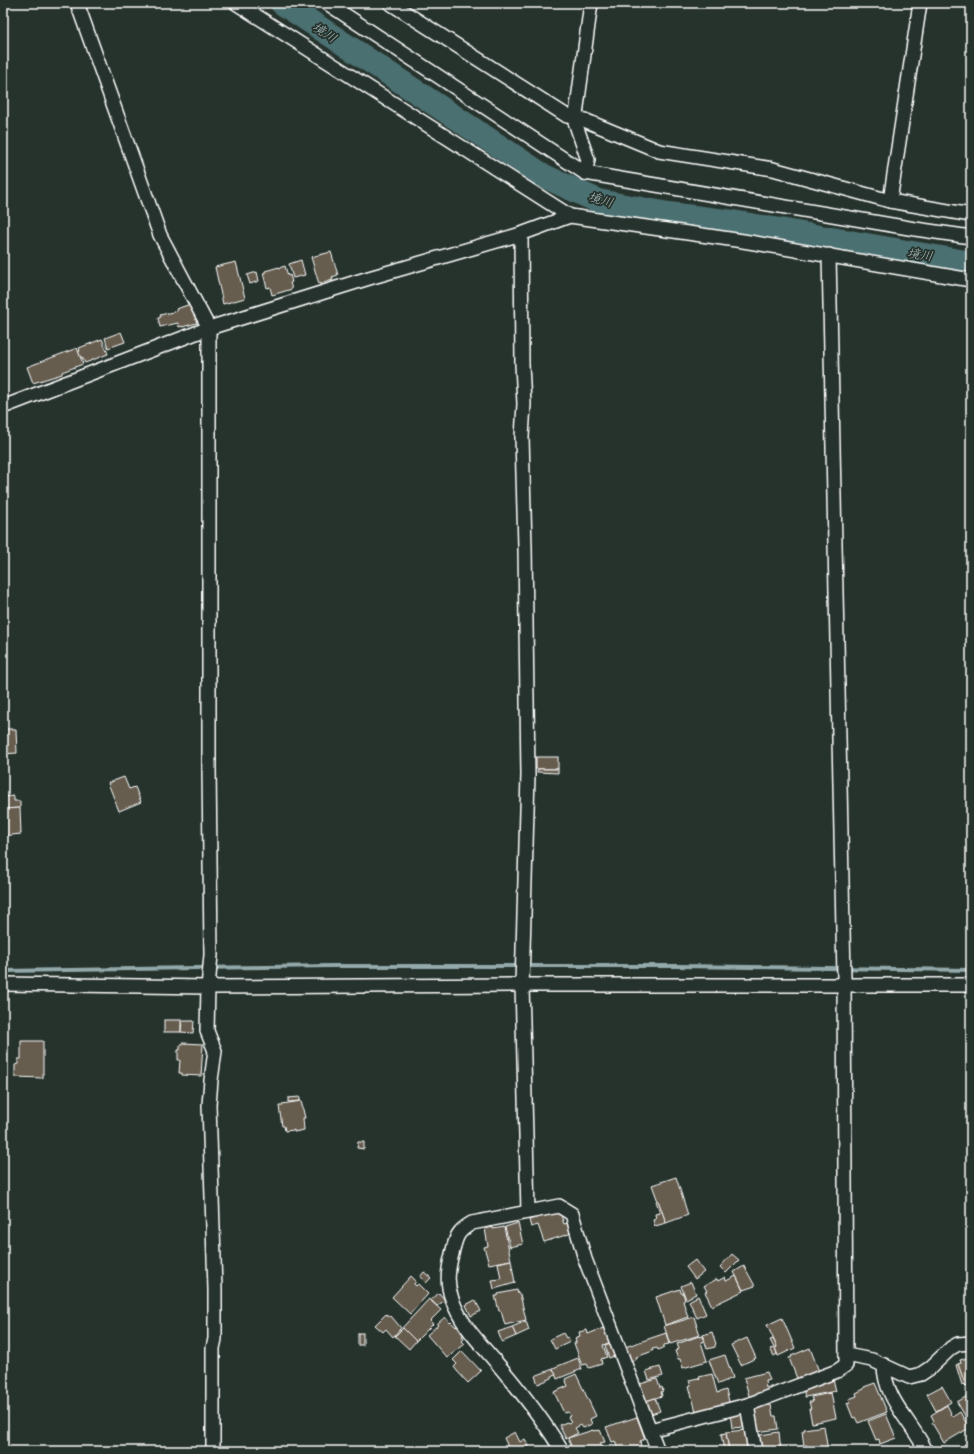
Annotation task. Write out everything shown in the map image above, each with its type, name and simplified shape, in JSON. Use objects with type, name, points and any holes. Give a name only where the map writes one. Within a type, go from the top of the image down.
[{"type":"street","points":[[77,3],[160,235],[209,328],[209,774],[211,955],[208,1031],[215,1051],[209,1106],[215,1289],[213,1348],[213,1451]]},
{"type":"street","points":[[236,3],[570,216],[829,255],[971,280]]},
{"type":"street","points":[[328,3],[585,172],[907,228],[971,237]]},
{"type":"street","points":[[390,3],[566,116],[577,117],[659,151],[773,169],[890,201],[971,215]]},
{"type":"street","points":[[585,172],[588,160],[575,122],[577,117],[591,3]]},
{"type":"street","points":[[890,201],[920,3]]},
{"type":"street","points":[[3,407],[209,328],[369,278],[521,234],[570,216]]},
{"type":"street","points":[[521,234],[522,364],[524,404],[522,437],[528,775],[522,980],[528,1211]]},
{"type":"street","points":[[650,1430],[748,1405],[837,1371],[846,1365],[844,981],[829,255]]},
{"type":"street","points":[[3,984],[522,980],[844,981],[971,985]]},
{"type":"street","points":[[562,1451],[548,1428],[518,1389],[461,1321],[451,1298],[448,1284],[448,1272],[457,1235],[472,1223],[559,1206],[572,1214],[585,1259],[658,1451]]},
{"type":"street","points":[[846,1355],[872,1360],[909,1378],[921,1374],[930,1368],[951,1348],[958,1344],[971,1343]]},
{"type":"street","points":[[884,1365],[884,1376],[892,1397],[926,1451]]},
{"type":"street","points":[[748,1405],[755,1451]]},
{"type":"building","points":[[331,252],[338,275],[332,277],[333,280],[319,284],[311,257]]},
{"type":"building","points":[[301,260],[305,275],[293,278],[289,264]]},
{"type":"building","points":[[236,262],[245,298],[223,304],[215,267]]},
{"type":"building","points":[[285,266],[288,276],[290,275],[292,289],[272,295],[270,287],[267,288],[263,273],[265,273],[265,271]]},
{"type":"building","points":[[257,272],[259,281],[250,284],[247,275]]},
{"type":"building","points":[[191,304],[197,323],[182,327],[179,327],[178,323],[160,327],[158,318],[161,317],[160,315],[177,311],[176,309]]},
{"type":"building","points":[[121,332],[125,342],[108,348],[105,338]]},
{"type":"building","points":[[102,339],[108,354],[85,363],[78,352],[80,351],[79,348]]},
{"type":"building","points":[[77,348],[83,364],[62,372],[62,374],[33,383],[27,367]]},
{"type":"building","points":[[3,729],[16,730],[17,753],[3,754]]},
{"type":"building","points":[[536,757],[558,757],[558,769],[536,769]]},
{"type":"building","points":[[538,769],[558,769],[558,773],[537,772]]},
{"type":"building","points":[[124,777],[129,789],[135,787],[141,802],[119,811],[108,783]]},
{"type":"building","points":[[14,796],[14,801],[20,801],[20,808],[3,809],[3,797]]},
{"type":"building","points":[[20,808],[21,834],[3,836],[3,809]]},
{"type":"building","points":[[164,1020],[181,1020],[181,1032],[164,1032]]},
{"type":"building","points":[[182,1021],[194,1021],[193,1033],[181,1032]]},
{"type":"building","points":[[21,1041],[43,1041],[43,1078],[15,1077],[15,1065],[18,1064],[18,1059],[21,1059]]},
{"type":"building","points":[[182,1043],[203,1044],[201,1076],[182,1075],[182,1073],[179,1073],[180,1060],[178,1060],[178,1050],[180,1050],[180,1045],[182,1046]]},
{"type":"building","points":[[300,1097],[300,1101],[288,1102],[288,1098]]},
{"type":"building","points":[[301,1101],[305,1118],[303,1118],[304,1130],[294,1132],[294,1130],[285,1131],[284,1126],[282,1126],[279,1106],[282,1106],[282,1104]]},
{"type":"building","points":[[358,1142],[364,1142],[364,1149],[357,1148]]},
{"type":"building","points":[[676,1177],[688,1215],[666,1223],[652,1185]]},
{"type":"building","points":[[658,1200],[666,1223],[655,1226],[653,1220],[656,1219],[655,1214],[660,1213],[656,1201]]},
{"type":"building","points":[[554,1212],[555,1214],[560,1212],[564,1224],[568,1223],[572,1233],[544,1242],[538,1225],[531,1227],[529,1220]]},
{"type":"building","points":[[518,1223],[523,1244],[510,1247],[505,1227]]},
{"type":"building","points":[[493,1227],[493,1229],[504,1227],[511,1260],[489,1264],[484,1247],[488,1246],[485,1229]]},
{"type":"building","points":[[732,1254],[739,1260],[726,1273],[720,1267]]},
{"type":"building","points":[[511,1260],[515,1283],[494,1289],[492,1280],[501,1279],[498,1263]]},
{"type":"building","points":[[695,1260],[704,1272],[695,1279],[686,1267]]},
{"type":"building","points":[[744,1266],[755,1286],[743,1290],[734,1272]]},
{"type":"building","points":[[424,1272],[431,1278],[426,1283],[420,1277]]},
{"type":"building","points":[[411,1276],[416,1281],[414,1284],[416,1286],[418,1284],[428,1294],[410,1314],[392,1297]]},
{"type":"building","points":[[736,1276],[743,1291],[712,1306],[705,1292],[707,1291],[704,1286],[717,1279],[718,1281],[725,1277],[726,1281]]},
{"type":"building","points":[[691,1282],[696,1294],[686,1299],[681,1286]]},
{"type":"building","points":[[680,1289],[685,1300],[683,1301],[688,1317],[665,1325],[656,1297]]},
{"type":"building","points":[[517,1290],[518,1294],[520,1294],[526,1320],[505,1325],[495,1296]]},
{"type":"building","points":[[439,1293],[445,1300],[437,1306],[431,1300]]},
{"type":"building","points":[[698,1296],[706,1314],[697,1318],[689,1301]]},
{"type":"building","points":[[429,1299],[441,1310],[430,1321],[433,1324],[416,1341],[402,1328]]},
{"type":"building","points":[[475,1300],[481,1311],[471,1316],[466,1305]]},
{"type":"building","points":[[386,1314],[390,1317],[391,1316],[401,1328],[393,1337],[386,1329],[383,1332],[375,1325]]},
{"type":"building","points":[[445,1317],[450,1323],[451,1322],[456,1327],[457,1326],[462,1331],[461,1332],[464,1335],[462,1336],[464,1339],[462,1341],[465,1344],[447,1358],[427,1335]]},
{"type":"building","points":[[694,1317],[700,1335],[670,1344],[664,1326]]},
{"type":"building","points":[[782,1318],[795,1348],[778,1356],[775,1348],[777,1347],[767,1325]]},
{"type":"building","points":[[526,1321],[529,1330],[516,1336],[512,1327]]},
{"type":"building","points":[[512,1327],[516,1336],[502,1342],[498,1332]]},
{"type":"building","points":[[606,1327],[611,1342],[603,1345],[607,1357],[601,1359],[602,1364],[589,1368],[587,1364],[582,1365],[574,1343],[576,1343],[575,1338],[580,1336],[579,1332],[587,1330],[588,1334]]},
{"type":"building","points":[[403,1328],[416,1341],[409,1349],[395,1336]]},
{"type":"building","points":[[712,1332],[716,1344],[715,1347],[707,1349],[703,1335]]},
{"type":"building","points":[[358,1333],[363,1333],[363,1345],[358,1345]]},
{"type":"building","points":[[563,1333],[566,1338],[568,1337],[570,1342],[555,1349],[550,1339]]},
{"type":"building","points":[[666,1333],[669,1344],[664,1345],[664,1347],[658,1350],[657,1348],[652,1349],[653,1351],[636,1357],[637,1359],[628,1362],[622,1348]]},
{"type":"building","points":[[703,1336],[704,1341],[701,1342],[707,1361],[683,1368],[675,1351],[679,1349],[677,1344]]},
{"type":"building","points":[[747,1338],[756,1358],[741,1365],[731,1345]]},
{"type":"building","points":[[773,1339],[777,1347],[775,1348],[777,1354],[774,1356],[770,1349],[774,1348],[770,1340]]},
{"type":"building","points":[[613,1342],[618,1355],[609,1358],[605,1345]]},
{"type":"building","points":[[810,1348],[820,1374],[798,1381],[789,1358]]},
{"type":"building","points":[[462,1351],[481,1371],[468,1383],[454,1367],[457,1364],[453,1360]]},
{"type":"building","points":[[725,1355],[733,1378],[718,1384],[709,1360]]},
{"type":"building","points":[[971,1357],[971,1384],[965,1386],[958,1364],[961,1363],[960,1360]]},
{"type":"building","points":[[578,1358],[582,1369],[557,1379],[553,1368]]},
{"type":"building","points":[[958,1364],[965,1384],[962,1385],[956,1365]]},
{"type":"building","points":[[660,1367],[663,1376],[649,1380],[646,1371]]},
{"type":"building","points":[[553,1369],[556,1375],[538,1384],[535,1376]]},
{"type":"building","points":[[767,1372],[770,1380],[765,1381],[766,1388],[771,1386],[773,1392],[750,1399],[744,1378]]},
{"type":"building","points":[[576,1374],[596,1416],[590,1419],[592,1424],[583,1428],[581,1425],[575,1428],[578,1433],[566,1439],[559,1425],[571,1422],[568,1417],[570,1416],[568,1412],[564,1413],[554,1392],[568,1386],[565,1379]]},
{"type":"building","points":[[712,1374],[717,1393],[726,1390],[730,1405],[697,1415],[689,1386],[691,1385],[689,1380],[698,1378],[699,1380],[699,1377]]},
{"type":"building","points":[[657,1379],[660,1388],[662,1387],[662,1396],[642,1402],[637,1385]]},
{"type":"building","points":[[833,1379],[836,1391],[805,1397],[803,1388]]},
{"type":"building","points":[[875,1383],[887,1412],[858,1423],[855,1417],[853,1418],[847,1403],[850,1402],[849,1399],[857,1396],[856,1393],[864,1389],[864,1387]]},
{"type":"building","points":[[942,1386],[951,1402],[936,1411],[927,1394]]},
{"type":"building","points":[[831,1393],[836,1418],[812,1423],[809,1409],[811,1409],[809,1402],[813,1402],[811,1397]]},
{"type":"building","points":[[971,1394],[971,1417],[967,1419],[957,1402]]},
{"type":"building","points":[[655,1398],[660,1411],[648,1415],[644,1402]]},
{"type":"building","points":[[771,1405],[773,1416],[776,1416],[778,1429],[757,1432],[754,1407]]},
{"type":"building","points":[[947,1405],[952,1417],[960,1412],[969,1428],[944,1443],[932,1423],[934,1421],[931,1415]]},
{"type":"building","points":[[742,1412],[744,1427],[732,1428],[730,1413]]},
{"type":"building","points":[[886,1414],[896,1438],[880,1444],[879,1439],[876,1440],[868,1421]]},
{"type":"building","points":[[637,1417],[645,1439],[640,1441],[641,1447],[636,1451],[619,1451],[615,1441],[612,1442],[606,1427]]},
{"type":"building","points":[[824,1426],[828,1451],[808,1451],[807,1445],[804,1446],[802,1431],[804,1431],[804,1429]]},
{"type":"building","points":[[593,1430],[600,1430],[605,1442],[600,1443],[602,1448],[600,1451],[573,1451],[568,1438]]},
{"type":"building","points":[[745,1430],[748,1449],[729,1451],[726,1432]]},
{"type":"building","points":[[515,1432],[520,1442],[525,1439],[531,1451],[510,1451],[504,1438]]},
{"type":"building","points":[[779,1432],[781,1451],[762,1451],[760,1435]]},
{"type":"building","points":[[726,1433],[729,1451],[724,1451],[721,1434]]},
{"type":"waterway","name":"境川","points":[[282,3],[544,176],[598,201],[669,214],[733,222],[971,263]]},
{"type":"waterway","points":[[3,971],[332,966],[680,966],[971,970]]}]
